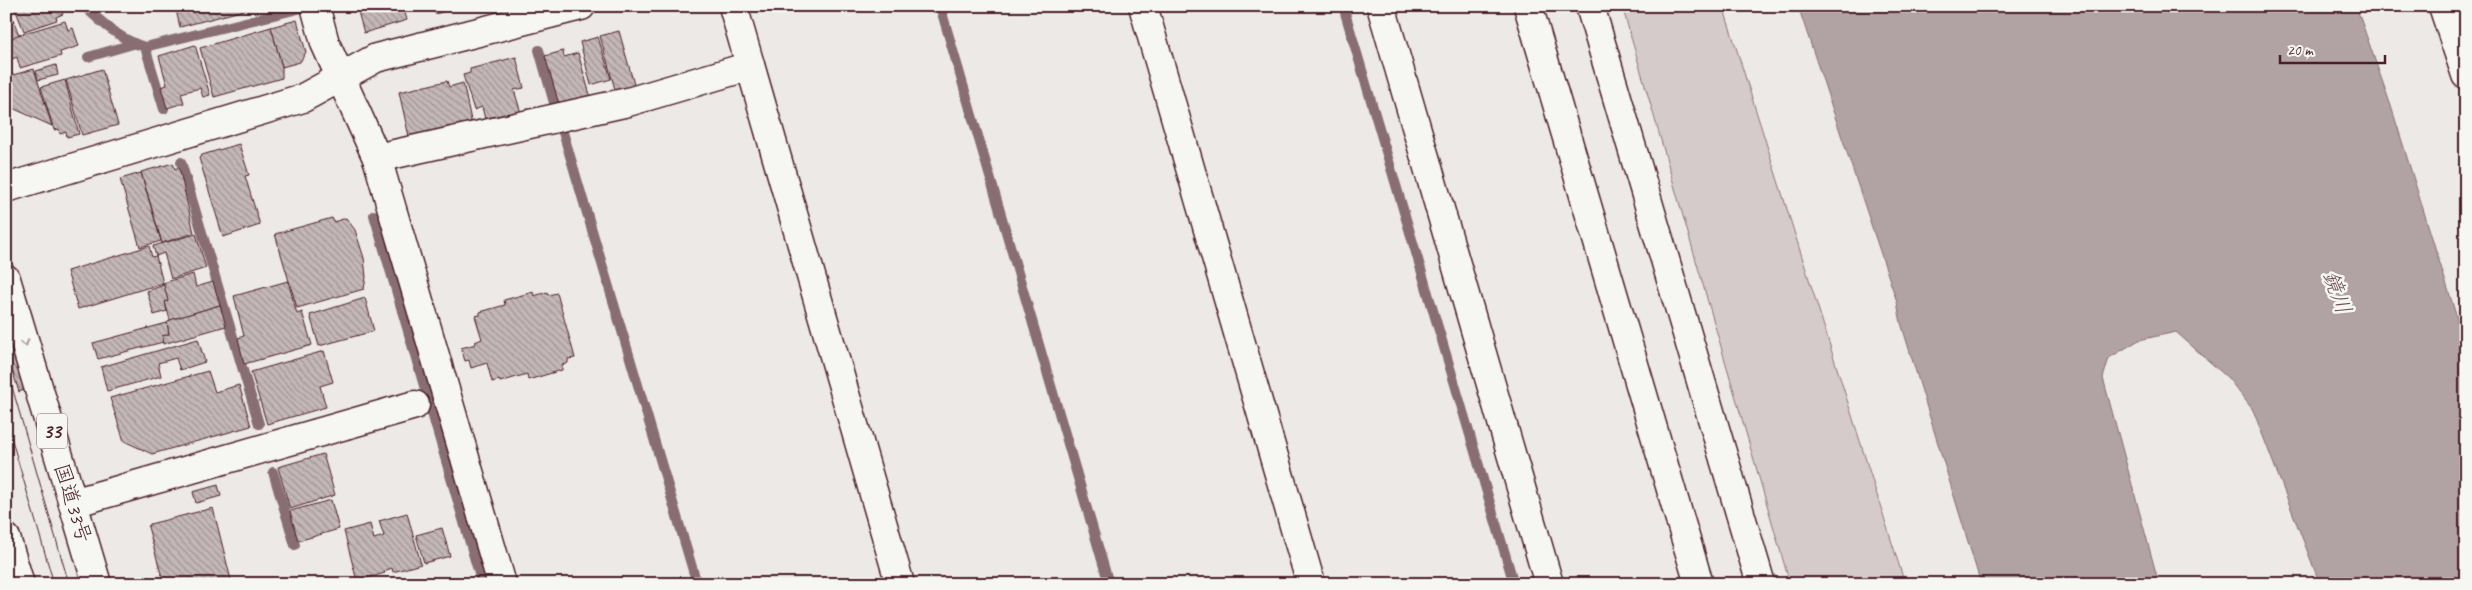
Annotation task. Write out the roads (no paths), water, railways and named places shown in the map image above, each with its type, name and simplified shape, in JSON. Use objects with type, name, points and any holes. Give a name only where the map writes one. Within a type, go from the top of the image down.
[{"type":"main road","points":[[315,6],[325,43],[377,158],[502,584]]},
{"type":"main road","points":[[6,188],[303,98],[376,58],[580,6]]},
{"type":"main road","points":[[733,6],[900,584]]},
{"type":"main road","points":[[1143,6],[1312,584]]},
{"type":"main road","points":[[1381,6],[1549,584]]},
{"type":"main road","points":[[1528,6],[1699,584]]},
{"type":"main road","points":[[1590,6],[1761,584]]},
{"type":"main road","points":[[2443,6],[2466,76]]},
{"type":"main road","points":[[377,158],[628,102],[750,66]]},
{"type":"main road","name":"国道33号","points":[[6,279],[98,584]]},
{"type":"main road","points":[[73,503],[415,405]]},
{"type":"main road","points":[[6,538],[20,584]]},
{"type":"water","name":"鏡川","points":[[1798,6],[2356,6],[2391,106],[2466,347],[2466,584],[2320,584],[2253,410],[2228,378],[2176,332],[2139,340],[2109,358],[2103,378],[2159,584],[1981,584],[1901,323],[1897,302]]},
{"type":"waterway","points":[[84,6],[105,25],[128,40],[145,47],[298,9]]},
{"type":"waterway","points":[[940,6],[1109,584]]},
{"type":"waterway","points":[[1343,6],[1514,584]]},
{"type":"waterway","points":[[88,57],[133,44]]},
{"type":"waterway","points":[[145,47],[164,109]]},
{"type":"waterway","points":[[539,50],[554,103]]},
{"type":"waterway","points":[[562,129],[697,584]]},
{"type":"waterway","points":[[181,162],[259,424]]},
{"type":"waterway","points":[[374,215],[482,584]]},
{"type":"waterway","points":[[273,472],[295,545]]},
{"type":"tram line","points":[[6,366],[69,584]]},
{"type":"tram line","points":[[6,420],[54,584]]}]
